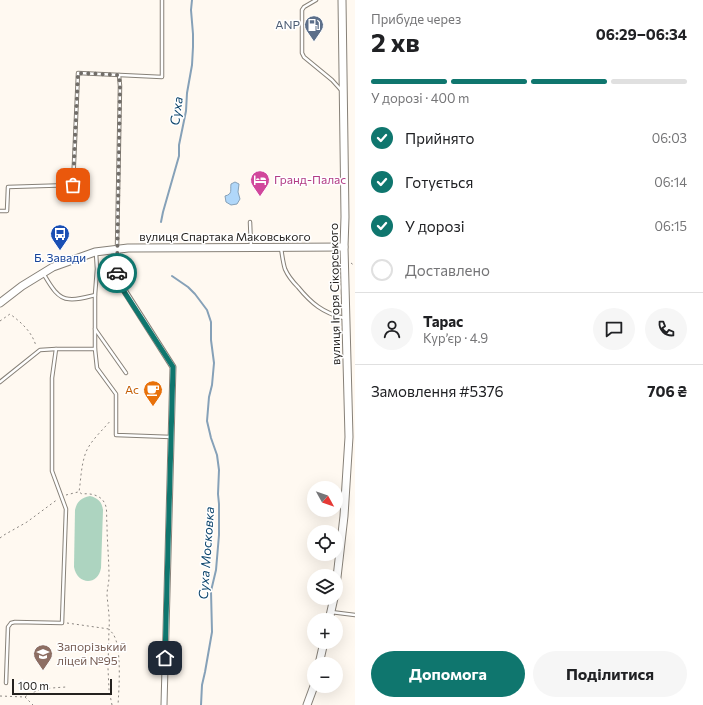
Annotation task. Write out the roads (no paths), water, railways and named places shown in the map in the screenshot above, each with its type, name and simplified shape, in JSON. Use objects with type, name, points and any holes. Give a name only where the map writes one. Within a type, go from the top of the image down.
[{"type":"main road","name":"вулиця Ігоря Сікорського","points":[[338,569],[344,516],[351,390],[346,318],[344,247],[342,0]]},
{"type":"main road","name":"вулиця Спартака Маковського","points":[[0,303],[22,286],[53,267],[96,252],[128,248],[344,247]]},
{"type":"main road","points":[[307,705],[311,693]]},
{"type":"street","points":[[117,249],[116,279],[173,367],[164,705]]},
{"type":"lane","points":[[0,211],[7,211],[8,187],[73,185],[78,73],[162,77],[162,0]]},
{"type":"lane","points":[[316,0],[304,7],[302,10],[302,53],[304,57],[332,80],[343,93]]},
{"type":"lane","points":[[117,249],[119,75]]},
{"type":"lane","points":[[250,222],[251,247]]},
{"type":"lane","points":[[280,247],[285,269],[306,298],[327,313],[346,318]]},
{"type":"lane","points":[[96,252],[95,349],[97,368],[116,394],[116,435],[171,436]]},
{"type":"lane","points":[[42,273],[58,294],[64,298],[70,299],[95,295]]},
{"type":"lane","points":[[95,329],[126,373]]},
{"type":"lane","points":[[6,683],[8,627],[10,623],[62,623],[66,509],[52,471],[52,378],[56,349]]},
{"type":"lane","points":[[0,382],[40,350],[95,349]]},
{"type":"lane","points":[[343,615],[355,615]]},
{"type":"water","points":[[235,182],[239,184],[238,192],[240,199],[237,204],[231,205],[226,202],[225,196],[231,192],[231,184]]},
{"type":"waterway","name":"Суха","points":[[161,222],[179,156],[179,145],[186,111],[193,47],[191,10],[192,0]]},
{"type":"waterway","name":"Суха Московка","points":[[172,276],[188,287],[207,310],[211,322],[211,340],[214,363],[207,421],[217,455],[219,470],[219,535],[216,570],[211,591],[212,632],[202,685],[201,705]]},
{"type":"place","name":"ANP","points":[[314,42]]},
{"type":"place","name":"Гранд-Палас","points":[[260,197]]},
{"type":"place","name":"Б. Завади","points":[[60,251]]},
{"type":"place","name":"Ас","points":[[153,407]]},
{"type":"place","name":"Запорізький ліцей №95","points":[[43,671]]}]
